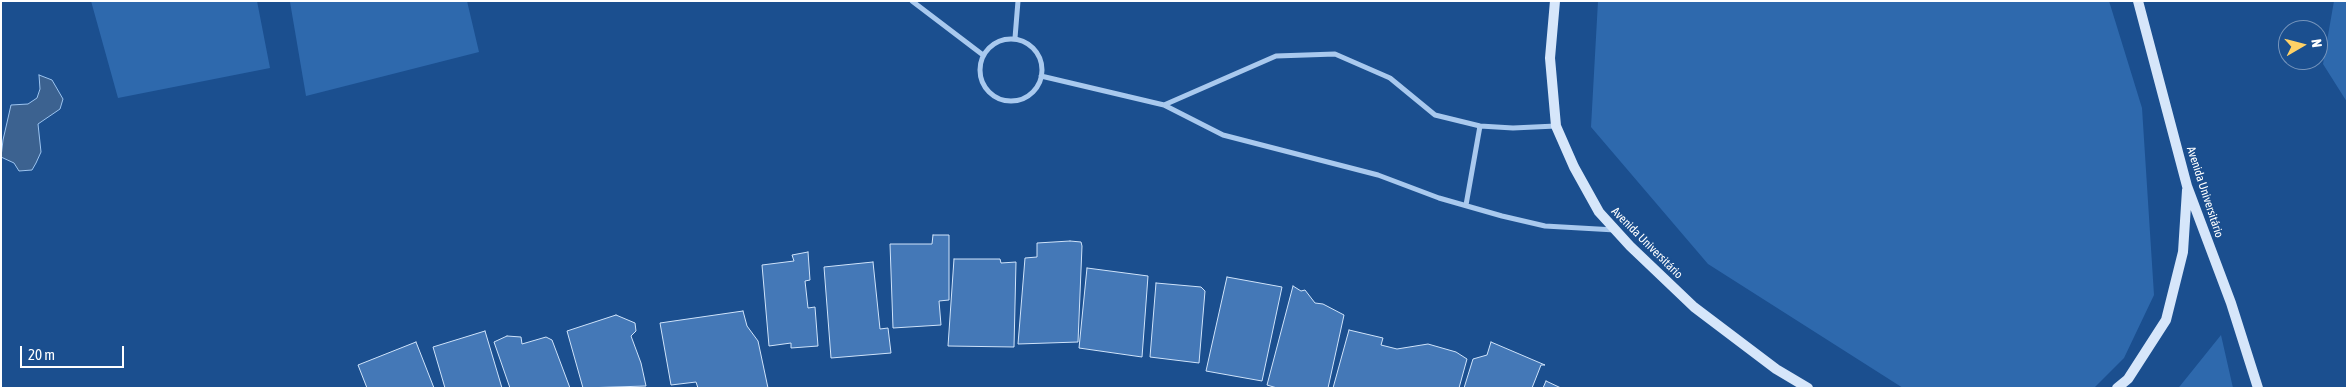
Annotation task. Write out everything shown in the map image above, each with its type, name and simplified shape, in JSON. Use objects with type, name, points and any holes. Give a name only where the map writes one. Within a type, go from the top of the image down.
[{"type":"main road","name":"Avenida Universitário","points":[[1554,1],[1550,58],[1556,126],[1574,167],[1599,212],[1694,307],[1776,369],[1808,388]]},
{"type":"main road","name":"Avenida Universitário","points":[[2138,1],[2187,186],[2231,303],[2258,388]]},
{"type":"main road","points":[[2118,388],[2128,379],[2166,320],[2183,252],[2187,186]]},
{"type":"street","points":[[912,1],[983,56]]},
{"type":"street","points":[[1015,38],[1018,1]]},
{"type":"street","points":[[1015,38],[1029,44],[1038,54],[1043,68],[1040,82],[1032,94],[1019,100],[1005,102],[988,92],[980,74],[983,56],[996,42],[1015,38]]},
{"type":"street","points":[[1164,105],[1276,56],[1335,54],[1390,78],[1435,115],[1480,126],[1536,128],[1556,126]]},
{"type":"street","points":[[1041,76],[1164,105],[1223,135],[1378,175],[1502,216],[1545,226],[1615,230]]},
{"type":"street","points":[[1466,205],[1480,126]]},
{"type":"shaded area","points":[[91,1],[257,1],[270,68],[118,98]]},
{"type":"shaded area","points":[[467,1],[479,52],[306,96],[290,2]]},
{"type":"shaded area","points":[[1598,1],[2109,1],[2142,108],[2154,295],[2124,358],[2094,388],[1903,388],[1708,264],[1591,127]]},
{"type":"shaded area","points":[[2334,1],[2347,1],[2347,102],[2327,70],[2328,35]]},
{"type":"shaded area","points":[[39,75],[52,80],[63,99],[60,109],[38,124],[41,152],[32,170],[19,171],[14,163],[1,157],[3,140],[11,105],[28,104],[37,98],[40,89]]},
{"type":"shaded area","points":[[2221,335],[2233,388],[2178,388],[2180,386]]},
{"type":"building","points":[[933,235],[949,235],[949,300],[939,301],[941,325],[893,328],[890,244],[932,244]]},
{"type":"building","points":[[1081,242],[1082,246],[1078,342],[1018,344],[1025,258],[1037,257],[1037,243]]},
{"type":"building","points":[[808,252],[810,280],[805,281],[808,308],[815,307],[818,346],[791,348],[791,343],[769,346],[762,265],[794,261],[792,255]]},
{"type":"building","points":[[954,259],[1000,259],[1001,263],[1016,262],[1014,347],[948,346]]},
{"type":"building","points":[[873,262],[880,329],[888,328],[891,353],[831,358],[824,267]]},
{"type":"building","points":[[1087,268],[1148,276],[1142,357],[1079,348]]},
{"type":"building","points":[[1227,277],[1282,287],[1262,381],[1206,371]]},
{"type":"building","points":[[1156,283],[1201,287],[1205,291],[1199,363],[1150,357]]},
{"type":"building","points":[[1293,286],[1301,291],[1305,290],[1315,303],[1323,304],[1344,315],[1328,388],[1277,388],[1267,385]]},
{"type":"building","points":[[743,311],[747,326],[758,341],[768,388],[698,388],[696,382],[671,385],[660,323]]},
{"type":"building","points":[[616,315],[635,323],[636,331],[631,336],[641,363],[646,386],[583,388],[567,331]]},
{"type":"building","points":[[1349,330],[1383,338],[1381,345],[1397,349],[1428,344],[1456,352],[1467,359],[1459,388],[1333,388]]},
{"type":"building","points":[[485,331],[502,388],[445,388],[433,347]]},
{"type":"building","points":[[507,336],[521,337],[522,344],[546,337],[552,340],[570,388],[510,388],[494,342]]},
{"type":"building","points":[[416,342],[434,388],[367,388],[358,365]]},
{"type":"building","points":[[1491,342],[1545,365],[1541,365],[1532,388],[1464,388],[1473,359],[1487,355]]},
{"type":"building","points":[[1546,381],[1561,388],[1543,388]]}]
